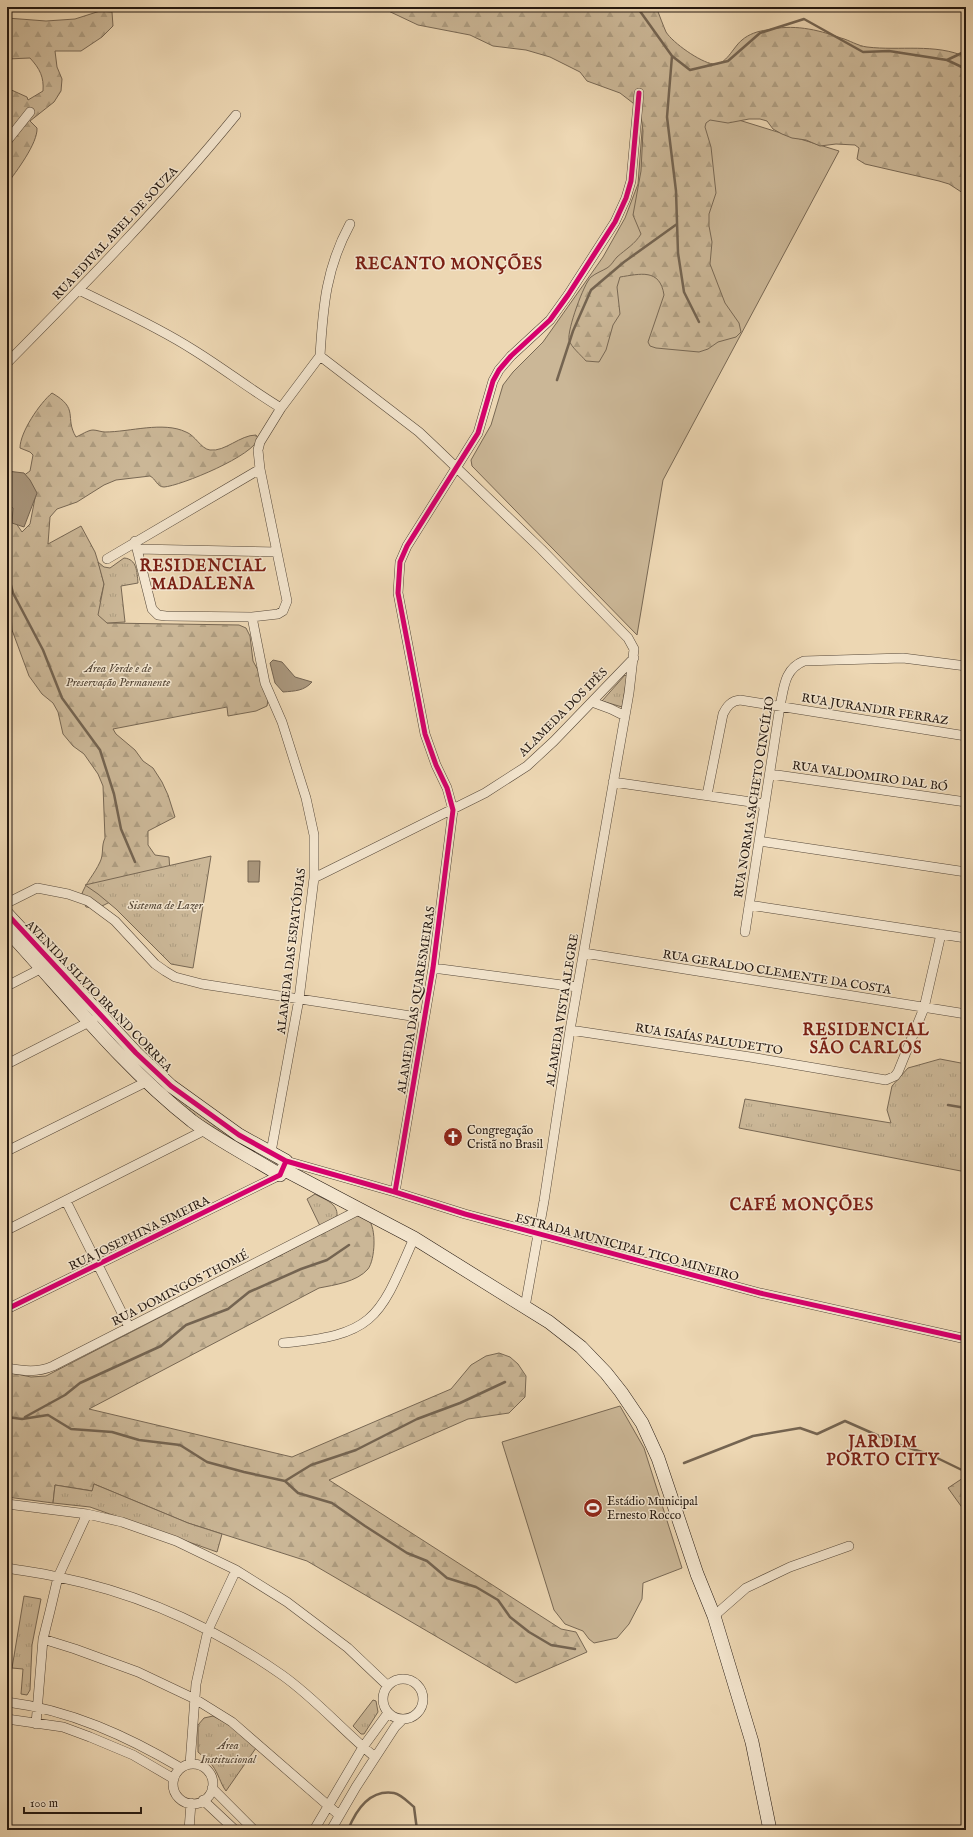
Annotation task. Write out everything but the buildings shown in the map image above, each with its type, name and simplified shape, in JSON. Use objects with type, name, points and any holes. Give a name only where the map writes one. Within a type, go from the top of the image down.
[{"type":"main road","name":"AVENIDA SILVIO BRAND CORREA","points":[[7,914],[136,1053],[171,1086],[239,1135],[271,1152],[283,1168]]},
{"type":"main road","name":"AVENIDA SILVIO BRAND CORREA","points":[[7,930],[89,1022],[146,1082],[205,1130],[283,1168]]},
{"type":"main road","points":[[283,1168],[359,1210],[414,1238],[549,1322],[581,1347],[606,1373],[642,1423],[658,1458],[714,1616],[752,1742],[770,1830]]},
{"type":"street","points":[[453,810],[447,788],[436,766],[425,734],[398,593],[400,562],[407,546],[478,433],[493,381],[499,370],[511,356],[550,320],[568,296],[615,222],[626,198],[631,181],[639,93]]},
{"type":"street","points":[[7,142],[30,112]]},
{"type":"street","name":"RUA EDIVAL ABEL DE SOUZA","points":[[7,363],[79,290],[194,167],[236,115]]},
{"type":"street","points":[[136,545],[152,609],[158,615],[252,617],[278,614],[282,611],[287,601],[260,470],[258,450],[260,442],[281,408],[320,356],[323,307],[330,271],[338,245],[350,224]]},
{"type":"street","points":[[79,290],[164,332],[193,349],[281,408]]},
{"type":"street","points":[[320,356],[419,432],[457,467],[628,638],[634,650],[634,658]]},
{"type":"street","points":[[107,559],[136,545],[260,470]]},
{"type":"street","points":[[136,545],[277,552]]},
{"type":"street","name":"ALAMEDA DAS ESPATÓDIAS","points":[[252,617],[265,683],[282,722],[311,818],[314,836],[314,878],[299,999],[271,1152]]},
{"type":"street","name":"ALAMEDA DOS IPÊS","points":[[314,878],[453,810],[485,793],[527,766],[554,741],[634,658]]},
{"type":"street","name":"ALAMEDA VISTA ALEGRE","points":[[525,1307],[539,1234],[577,987],[634,658]]},
{"type":"street","name":"RUA NORMA SACHETO CINCÍLIO","points":[[745,932],[780,706],[787,674],[791,668],[804,661],[903,658],[966,666]]},
{"type":"street","name":"RUA JURANDIR FERRAZ","points":[[707,795],[723,714],[728,706],[734,701],[740,700],[780,706],[966,736]]},
{"type":"street","points":[[592,702],[611,709],[624,716]]},
{"type":"street","name":"RUA VALDOMIRO DAL BÓ","points":[[770,774],[966,802]]},
{"type":"street","points":[[613,782],[765,804]]},
{"type":"street","name":"ALAMEDA DAS QUARESMEIRAS","points":[[395,1192],[433,968],[453,810]]},
{"type":"street","points":[[759,841],[966,872]]},
{"type":"street","points":[[7,903],[37,888],[68,894],[88,902],[101,909],[115,921],[155,964],[175,977],[202,984],[424,1018]]},
{"type":"street","points":[[749,905],[966,938]]},
{"type":"street","points":[[924,1008],[941,934]]},
{"type":"street","name":"RUA GERALDO CLEMENTE DA COSTA","points":[[584,953],[966,1014]]},
{"type":"street","points":[[7,986],[42,968]]},
{"type":"street","points":[[433,968],[577,987]]},
{"type":"street","name":"RUA ISAÍAS PALUDETTO","points":[[570,1030],[750,1057],[881,1080],[890,1078],[898,1072],[924,1008]]},
{"type":"street","name":"AVENIDA SILVIO BRAND CORREA","points":[[89,1022],[101,1015]]},
{"type":"street","points":[[7,1064],[89,1022]]},
{"type":"street","points":[[7,1151],[146,1082]]},
{"type":"street","points":[[7,1230],[205,1130]]},
{"type":"street","name":"ESTRADA MUNICIPAL TICO MINEIRO","points":[[283,1168],[395,1192],[466,1214],[802,1304],[966,1339]]},
{"type":"street","name":"RUA JOSEPHINA SIMEIRA","points":[[7,1309],[98,1264],[283,1168]]},
{"type":"street","points":[[66,1201],[129,1327]]},
{"type":"street","name":"RUA DOMINGOS THOMÉ","points":[[7,1368],[27,1372],[46,1369],[359,1210]]},
{"type":"street","points":[[283,1343],[315,1340],[339,1335],[359,1327],[372,1318],[383,1305],[393,1286],[414,1238]]},
{"type":"street","points":[[7,1504],[88,1514],[122,1522],[176,1541],[236,1570],[286,1602],[348,1648],[388,1686]]},
{"type":"street","points":[[36,1724],[44,1639],[58,1577],[88,1514]]},
{"type":"street","points":[[714,1616],[746,1588],[790,1568],[849,1546]]},
{"type":"street","points":[[7,1568],[58,1577],[126,1595],[208,1630],[235,1645],[282,1676],[323,1708],[375,1757]]},
{"type":"street","points":[[7,1702],[38,1706],[89,1722],[186,1766],[199,1765],[207,1770],[212,1778],[212,1788],[204,1800],[191,1803],[185,1802],[177,1796],[173,1788],[174,1779],[186,1766],[196,1684],[208,1630],[236,1570]]},
{"type":"street","points":[[44,1639],[138,1672],[195,1699],[232,1722],[340,1815]]},
{"type":"street","points":[[408,1680],[415,1684],[421,1691],[422,1699],[418,1711],[411,1717],[403,1719],[388,1713],[383,1702],[384,1694],[388,1686],[395,1681],[408,1680]]},
{"type":"street","points":[[314,1830],[363,1747],[388,1713]]},
{"type":"street","points":[[7,1719],[63,1727],[120,1749],[174,1779]]},
{"type":"street","points":[[331,1830],[375,1757],[403,1719]]},
{"type":"street","points":[[212,1788],[254,1830]]},
{"type":"street","points":[[204,1800],[235,1830]]},
{"type":"street","points":[[189,1830],[191,1803]]},
{"type":"green space","points":[[380,7],[658,7],[657,9],[669,36],[694,56],[713,64],[718,64],[726,59],[739,43],[751,34],[764,30],[786,27],[804,28],[823,32],[867,47],[917,48],[942,50],[954,53],[966,57],[966,195],[949,184],[865,164],[857,159],[859,148],[855,145],[836,144],[820,146],[806,140],[792,138],[782,134],[773,129],[767,121],[760,119],[749,119],[728,123],[710,120],[706,123],[705,127],[711,147],[716,193],[709,214],[709,226],[712,242],[710,264],[725,303],[739,323],[741,332],[736,337],[718,342],[708,349],[699,352],[656,348],[650,346],[648,342],[664,295],[662,286],[658,280],[648,275],[642,274],[620,277],[617,287],[620,314],[613,325],[606,350],[599,362],[586,361],[569,340],[573,317],[580,297],[591,277],[608,267],[617,257],[636,241],[641,234],[633,215],[641,171],[643,131],[641,116],[633,103],[620,93],[587,81],[580,72],[550,57],[526,50],[493,46],[470,35],[418,25]]},
{"type":"green space","points":[[100,11],[112,12],[113,26],[102,37],[81,51],[55,51],[57,67],[62,79],[61,91],[54,102],[30,121],[37,128],[34,141],[26,157],[7,184],[7,88],[27,97],[28,100],[43,91],[43,81],[41,73],[30,58],[7,59],[7,18],[46,21],[75,19]]},
{"type":"green space","points":[[645,91],[839,151],[663,480],[637,635],[472,466],[471,460],[491,425],[503,385],[513,372],[543,342],[603,257],[625,218],[638,184]]},
{"type":"green space","name":"Área Verde e de Preservação Permanente","points":[[52,393],[61,399],[69,409],[71,424],[76,437],[93,430],[115,432],[167,427],[186,432],[210,450],[216,450],[250,436],[256,435],[258,438],[254,445],[245,453],[232,461],[200,476],[164,487],[160,486],[150,476],[116,480],[104,485],[77,502],[57,509],[50,517],[48,544],[81,526],[95,552],[104,584],[100,601],[107,623],[239,625],[246,628],[250,636],[253,661],[260,674],[268,700],[267,706],[256,711],[228,716],[227,707],[113,729],[116,734],[135,750],[143,761],[153,768],[168,795],[175,817],[148,831],[148,845],[155,855],[169,857],[170,872],[98,908],[86,907],[81,896],[98,867],[102,856],[105,838],[103,786],[98,774],[84,754],[73,746],[63,734],[58,712],[53,703],[42,694],[29,676],[12,630],[11,612],[7,596],[7,510],[22,532],[30,524],[35,498],[23,476],[30,471],[33,455],[30,452],[20,448],[21,441],[23,434],[32,418]]},
{"type":"green space","points":[[124,558],[134,563],[137,571],[138,583],[121,586],[125,622],[107,623],[98,615],[104,584],[98,562],[104,567],[110,568]]},
{"type":"green space","points":[[625,675],[627,677],[622,707],[602,701]]},
{"type":"green space","name":"Sistema de Lazer","points":[[211,856],[193,968],[171,964],[116,909],[85,885]]},
{"type":"green space","points":[[103,1027],[276,1161],[276,1166],[192,1114],[134,1064],[100,1029]]},
{"type":"green space","points":[[940,1059],[966,1064],[966,1172],[739,1128],[745,1099],[891,1123],[887,1110],[892,1086],[908,1068]]},
{"type":"green space","points":[[315,1194],[330,1202],[337,1212],[337,1216],[320,1226],[307,1199]]},
{"type":"green space","points":[[360,1214],[371,1223],[374,1244],[370,1265],[368,1269],[358,1277],[331,1286],[319,1288],[89,1409],[292,1457],[451,1389],[471,1365],[486,1356],[499,1353],[510,1357],[518,1364],[526,1376],[525,1397],[509,1413],[468,1419],[329,1480],[561,1629],[576,1632],[587,1652],[516,1683],[307,1561],[188,1523],[94,1484],[93,1491],[55,1485],[53,1503],[7,1497],[7,1372],[31,1377],[46,1376]]},
{"type":"green space","name":"Estádio Municipal Ernesto Rocco","points":[[620,1406],[644,1448],[682,1568],[643,1583],[642,1599],[629,1624],[617,1638],[594,1643],[583,1631],[565,1624],[554,1610],[502,1442]]},
{"type":"green space","points":[[966,1476],[966,1513],[948,1488]]},
{"type":"green space","points":[[94,1484],[188,1523],[222,1534],[217,1552],[90,1507],[53,1503],[55,1485],[92,1491]]},
{"type":"green space","points":[[24,1596],[41,1599],[32,1645],[30,1690],[27,1695],[21,1694],[23,1669],[12,1668]]},
{"type":"green space","points":[[373,1700],[376,1701],[378,1712],[364,1734],[361,1734],[353,1726]]},
{"type":"green space","name":"Área Institucional","points":[[213,1716],[230,1725],[256,1748],[226,1791],[211,1763],[198,1752],[198,1725],[204,1718]]},
{"type":"shaded area","points":[[7,471],[24,473],[30,480],[37,493],[24,527],[12,523],[13,508],[9,506],[11,501],[7,493]]},
{"type":"shaded area","points":[[273,660],[282,662],[295,677],[312,682],[302,689],[283,692],[275,683],[270,663]]},
{"type":"shaded area","points":[[248,861],[260,861],[259,882],[248,882]]},
{"type":"waterway","points":[[637,7],[672,56],[690,70],[728,61],[760,33],[804,19],[863,52],[889,51],[947,60],[966,69]]},
{"type":"waterway","points":[[947,60],[966,51]]},
{"type":"waterway","points":[[672,56],[667,117],[676,191],[678,253],[684,292],[699,322]]},
{"type":"waterway","points":[[557,380],[573,331],[591,290],[624,262],[677,224]]},
{"type":"waterway","points":[[7,570],[13,593],[43,650],[62,698],[100,750],[114,794],[121,829],[135,862]]},
{"type":"waterway","points":[[948,1105],[966,1108]]},
{"type":"waterway","points":[[25,1417],[65,1395],[80,1383],[161,1346],[186,1325],[228,1309],[249,1292],[301,1269],[327,1260],[349,1245]]},
{"type":"waterway","points":[[285,1481],[311,1465],[356,1450],[417,1419],[460,1403],[505,1382]]},
{"type":"waterway","points":[[7,1417],[22,1419],[48,1415],[71,1429],[112,1432],[139,1440],[180,1445],[207,1462],[285,1481],[298,1493],[332,1503],[407,1553],[427,1561],[447,1578],[476,1587],[498,1600],[510,1617],[529,1632],[551,1645],[575,1649]]},
{"type":"waterway","points":[[684,1463],[753,1436],[800,1428],[817,1434],[845,1421],[897,1444],[931,1455],[966,1472]]},
{"type":"waterway","points":[[348,1830],[359,1808],[377,1794],[385,1793],[394,1793],[399,1795],[414,1807],[417,1830]]},
{"type":"cycle path","points":[[395,1192],[433,968],[453,810],[447,788],[436,765],[425,734],[398,593],[400,562],[407,546],[478,433],[493,381],[499,370],[511,356],[550,320],[615,222],[626,198],[631,181],[639,93]]},
{"type":"cycle path","points":[[7,914],[136,1053],[171,1086],[239,1135],[286,1161],[395,1192],[465,1214],[760,1293],[966,1339]]},
{"type":"cycle path","points":[[7,1309],[280,1175],[286,1161]]},
{"type":"place","name":"Congregação Cristã no Brasil","points":[[453,1137]]},
{"type":"place","name":"Estádio Municipal Ernesto Rocco","points":[[593,1508]]},
{"type":"district","name":"RECANTO MONÇÕES","points":[[449,263]]},
{"type":"district","name":"RESIDENCIAL MADALENA","points":[[203,574]]},
{"type":"district","name":"RESIDENCIAL SÃO CARLOS","points":[[866,1038]]},
{"type":"district","name":"CAFÉ MONÇÕES","points":[[802,1204]]},
{"type":"district","name":"JARDIM PORTO CITY","points":[[883,1450]]}]
